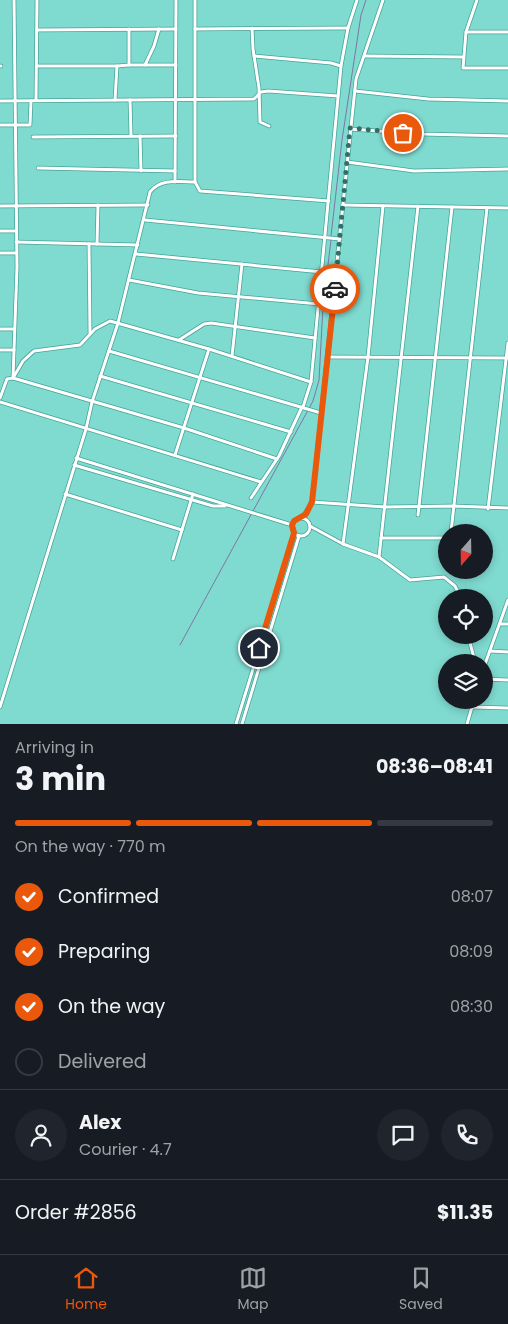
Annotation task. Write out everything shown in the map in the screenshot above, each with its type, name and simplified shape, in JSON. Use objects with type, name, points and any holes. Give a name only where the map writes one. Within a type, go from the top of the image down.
[{"type":"street","points":[[13,378],[16,253],[14,0]]},
{"type":"street","points":[[36,100],[37,0]]},
{"type":"street","points":[[175,182],[176,0]]},
{"type":"street","points":[[195,0],[195,182],[200,191],[267,194],[329,201]]},
{"type":"street","points":[[251,498],[277,459],[304,407],[311,382],[341,66],[348,28],[357,0]]},
{"type":"street","points":[[292,525],[294,521],[302,518],[312,502],[354,91],[356,79],[383,0]]},
{"type":"street","points":[[478,0],[466,32],[463,68],[508,68]]},
{"type":"street","points":[[252,28],[259,88],[260,122],[269,126]]},
{"type":"street","points":[[195,29],[348,28]]},
{"type":"street","points":[[129,29],[129,65]]},
{"type":"street","points":[[145,65],[154,46],[159,29]]},
{"type":"street","points":[[37,30],[176,29]]},
{"type":"street","points":[[466,32],[508,32]]},
{"type":"street","points":[[254,56],[331,63],[341,66]]},
{"type":"street","points":[[364,56],[463,57]]},
{"type":"street","points":[[37,66],[176,66]]},
{"type":"street","points":[[115,100],[117,66]]},
{"type":"street","points":[[0,101],[254,99],[268,91],[338,96]]},
{"type":"street","points":[[354,91],[428,100],[508,101]]},
{"type":"street","points":[[130,100],[131,136]]},
{"type":"street","points":[[0,125],[30,125],[31,101]]},
{"type":"street","points":[[350,128],[421,134],[508,136]]},
{"type":"street","points":[[140,136],[142,170]]},
{"type":"street","points":[[33,137],[176,136]]},
{"type":"street","points":[[347,162],[414,171],[508,169]]},
{"type":"street","points":[[38,168],[175,171]]},
{"type":"street","points":[[0,707],[86,429],[92,402],[118,323],[145,220],[150,192],[155,186],[163,182],[195,182]]},
{"type":"street","points":[[97,244],[98,205]]},
{"type":"street","points":[[0,206],[148,205]]},
{"type":"street","points":[[343,205],[508,208]]},
{"type":"street","points":[[343,544],[350,504],[368,357],[383,206]]},
{"type":"street","points":[[379,557],[418,206]]},
{"type":"street","points":[[418,515],[437,358],[452,207]]},
{"type":"street","points":[[452,524],[487,208]]},
{"type":"street","points":[[145,220],[340,240]]},
{"type":"street","points":[[0,231],[16,231]]},
{"type":"street","points":[[16,242],[138,245]]},
{"type":"street","points":[[89,244],[90,334]]},
{"type":"street","points":[[0,252],[16,253]]},
{"type":"street","points":[[136,254],[322,272]]},
{"type":"street","points":[[232,356],[237,327],[242,264]]},
{"type":"street","points":[[129,280],[198,293],[319,304]]},
{"type":"street","points":[[13,378],[23,361],[34,351],[80,344],[90,334],[110,321],[180,340],[311,382]]},
{"type":"street","points":[[180,340],[204,324],[315,338]]},
{"type":"street","points":[[0,329],[14,329]]},
{"type":"street","points":[[488,509],[508,343]]},
{"type":"street","points":[[175,455],[202,377],[209,349]]},
{"type":"street","points":[[0,350],[14,350]]},
{"type":"street","points":[[109,350],[316,409],[321,413]]},
{"type":"street","points":[[328,356],[507,358]]},
{"type":"street","points":[[100,376],[291,432]]},
{"type":"street","points":[[0,398],[2,388],[7,379],[13,378],[184,428],[277,459]]},
{"type":"street","points":[[0,402],[261,482]]},
{"type":"street","points":[[76,458],[292,525]]},
{"type":"street","points":[[74,465],[213,506],[229,506]]},
{"type":"street","points":[[65,494],[182,530]]},
{"type":"street","points":[[173,560],[192,494]]},
{"type":"street","points":[[312,502],[384,507],[419,508],[453,506],[488,509],[508,508]]},
{"type":"street","points":[[302,518],[310,526],[343,544],[379,557],[410,580],[444,577],[456,589]]},
{"type":"street","points":[[236,724],[294,533],[292,525]]},
{"type":"street","points":[[242,724],[299,536],[308,532],[310,526]]},
{"type":"street","points":[[294,533],[299,536]]},
{"type":"street","points":[[381,538],[438,538]]},
{"type":"street","points":[[489,654],[508,600]]},
{"type":"street","points":[[500,624],[508,624]]},
{"type":"street","points":[[490,651],[508,652]]},
{"type":"street","points":[[493,679],[508,680]]},
{"type":"street","points":[[493,708],[508,708]]},
{"type":"street","points":[[467,724],[471,709]]},
{"type":"waterway","points":[[331,236],[342,140],[361,15],[366,0]]},
{"type":"waterway","points":[[180,645],[313,401],[319,380],[323,306],[331,240]]},
{"type":"way so far","points":[[335,289],[350,128],[403,133]]},
{"type":"route","points":[[259,648],[294,533],[292,525],[294,521],[306,514],[312,502],[335,289]]}]
